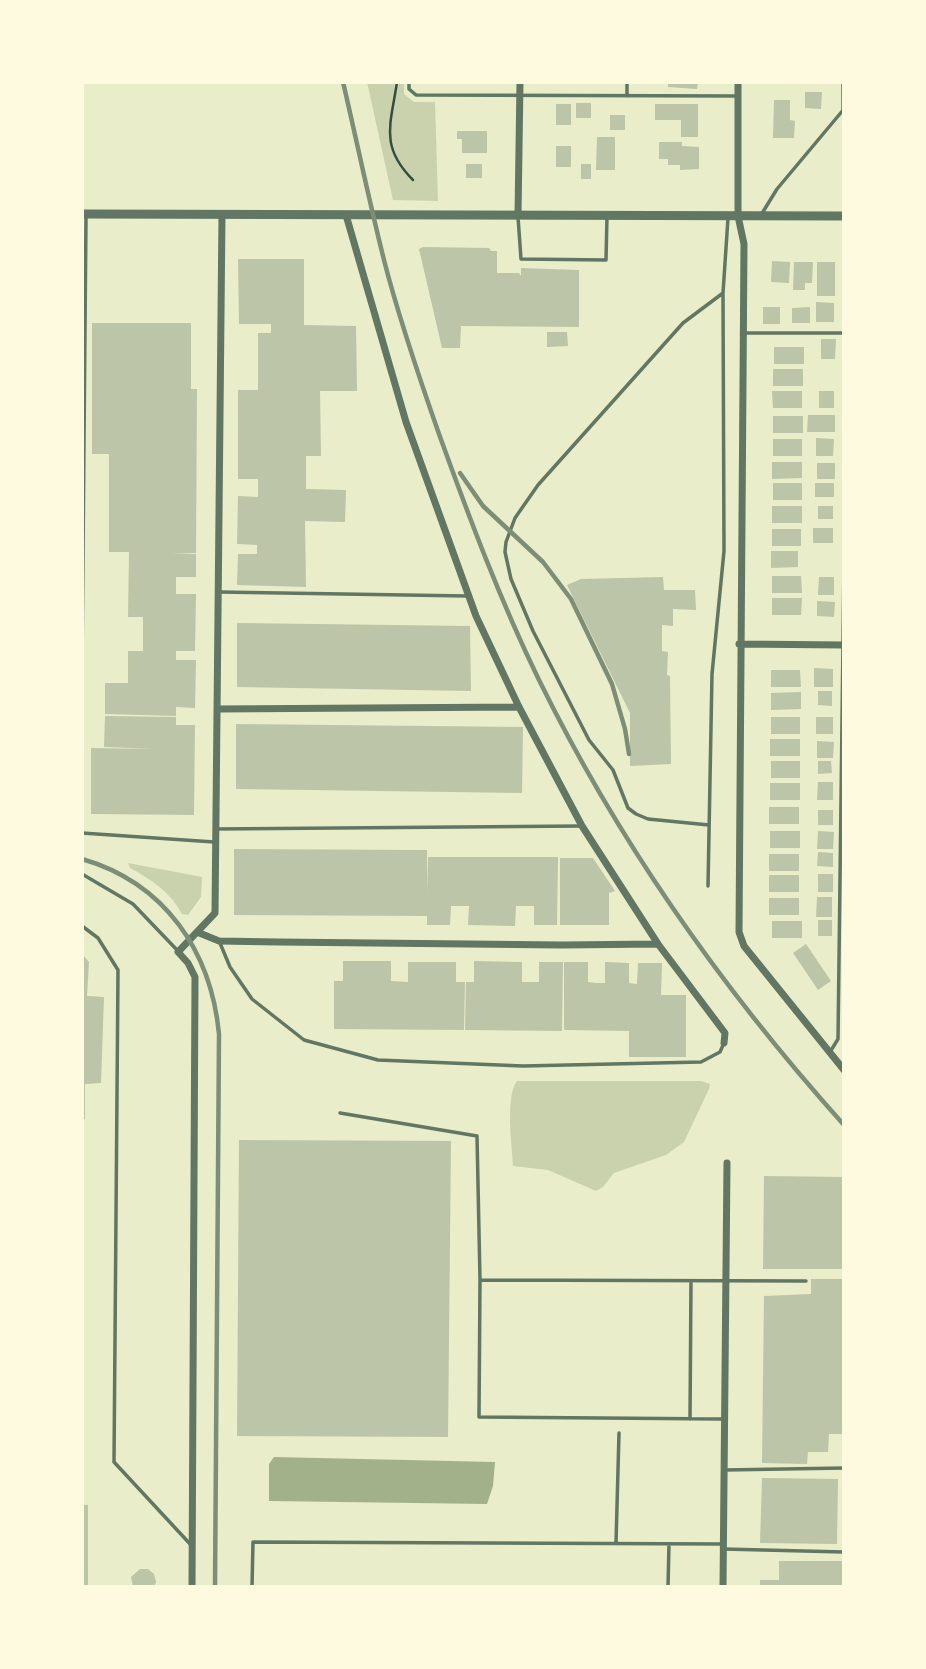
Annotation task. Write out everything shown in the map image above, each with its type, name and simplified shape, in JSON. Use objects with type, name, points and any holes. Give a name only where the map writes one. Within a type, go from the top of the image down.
[{"type":"street","points":[[518,215],[520,82]]},
{"type":"street","points":[[738,82],[733,216],[744,244],[739,932],[744,946],[844,1070]]},
{"type":"street","points":[[84,214],[844,216]]},
{"type":"street","points":[[192,1587],[195,977],[178,952],[215,913],[222,214]]},
{"type":"street","points":[[346,215],[406,422],[476,616],[519,708],[582,826],[658,944],[725,1033],[724,1043]]},
{"type":"street","points":[[739,644],[843,645]]},
{"type":"street","points":[[217,709],[519,708]]},
{"type":"street","points":[[198,932],[219,941],[562,946],[658,944]]},
{"type":"street","points":[[723,1587],[727,1163]]},
{"type":"lane","points":[[409,82],[409,89],[416,95],[738,96]]},
{"type":"lane","points":[[627,82],[627,96]]},
{"type":"lane","points":[[760,216],[777,189],[843,110],[843,82]]},
{"type":"lane","points":[[82,666],[84,214]]},
{"type":"lane","points":[[518,215],[521,259],[606,260],[607,215]]},
{"type":"lane","points":[[708,886],[712,674],[724,551],[723,293],[733,216]]},
{"type":"lane","points":[[709,825],[648,819],[628,808],[612,770],[589,740],[533,631],[511,579],[505,552],[515,518],[538,485],[683,323],[723,293]]},
{"type":"lane","points":[[743,333],[844,333]]},
{"type":"lane","points":[[829,1052],[838,1039],[844,563]]},
{"type":"lane","points":[[218,592],[469,596]]},
{"type":"lane","points":[[216,829],[582,826]]},
{"type":"lane","points":[[82,833],[216,842]]},
{"type":"lane","points":[[82,874],[133,904],[178,952]]},
{"type":"lane","points":[[82,926],[98,938],[118,970],[114,1462],[192,1547]]},
{"type":"lane","points":[[219,941],[230,967],[252,999],[303,1040],[378,1060],[523,1066],[701,1062],[720,1052],[724,1043]]},
{"type":"lane","points":[[340,1113],[477,1136],[479,1417],[725,1419]]},
{"type":"lane","points":[[480,1280],[806,1281]]},
{"type":"lane","points":[[690,1419],[691,1281]]},
{"type":"lane","points":[[616,1543],[619,1433]]},
{"type":"lane","points":[[724,1470],[844,1468]]},
{"type":"lane","points":[[253,1587],[253,1542],[616,1543],[844,1552]]},
{"type":"lane","points":[[668,1587],[669,1544]]},
{"type":"path","points":[[397,82],[390,111],[390,135],[401,167],[413,180]]},
{"type":"shaded area","points":[[367,82],[404,82],[404,94],[414,102],[435,102],[438,201],[393,200]]},
{"type":"shaded area","points":[[128,863],[202,877],[201,897],[188,915],[182,914],[166,893],[130,868]]},
{"type":"shaded area","points":[[517,1081],[701,1081],[710,1084],[684,1142],[666,1155],[614,1173],[603,1187],[596,1191],[548,1170],[513,1166],[510,1109],[513,1088]]},
{"type":"shaded area","points":[[274,1457],[495,1462],[493,1486],[487,1504],[269,1501],[269,1464]]},
{"type":"building","points":[[668,82],[698,82],[697,89],[668,87]]},
{"type":"building","points":[[805,92],[822,92],[821,109],[805,108]]},
{"type":"building","points":[[774,100],[790,100],[790,120],[795,121],[794,138],[773,138]]},
{"type":"building","points":[[576,103],[591,103],[591,118],[576,118]]},
{"type":"building","points":[[556,104],[571,104],[571,125],[556,125]]},
{"type":"building","points":[[655,104],[698,104],[698,137],[681,137],[681,120],[655,120]]},
{"type":"building","points":[[610,115],[625,115],[625,130],[610,130]]},
{"type":"building","points":[[457,131],[487,131],[487,153],[462,153],[462,139],[457,139]]},
{"type":"building","points":[[597,137],[615,137],[615,170],[596,170]]},
{"type":"building","points":[[659,142],[682,142],[682,146],[699,147],[699,169],[680,170],[680,165],[668,165],[668,159],[659,159]]},
{"type":"building","points":[[556,146],[571,146],[571,167],[556,167]]},
{"type":"building","points":[[466,164],[482,164],[482,178],[466,178]]},
{"type":"building","points":[[581,164],[591,164],[591,179],[581,179]]},
{"type":"building","points":[[489,248],[491,251],[497,251],[497,273],[519,273],[521,276],[521,268],[579,270],[579,327],[461,326],[460,348],[442,348],[419,249]]},
{"type":"building","points":[[238,259],[304,259],[304,325],[356,326],[357,391],[320,391],[321,456],[306,456],[306,489],[346,490],[345,522],[305,521],[306,587],[237,585],[238,554],[257,554],[257,545],[237,544],[238,496],[258,497],[258,479],[238,479],[238,390],[258,390],[258,333],[271,333],[271,324],[239,324]]},
{"type":"building","points":[[772,261],[790,262],[789,283],[771,282]]},
{"type":"building","points":[[794,262],[813,262],[812,283],[805,283],[805,290],[793,290]]},
{"type":"building","points":[[817,262],[835,262],[835,296],[817,296]]},
{"type":"building","points":[[816,302],[834,303],[834,322],[816,322]]},
{"type":"building","points":[[763,307],[780,307],[780,324],[763,324]]},
{"type":"building","points":[[810,307],[810,323],[792,323],[792,308]]},
{"type":"building","points":[[92,323],[191,323],[191,389],[197,389],[196,553],[171,553],[196,554],[196,577],[176,577],[176,594],[196,594],[195,651],[176,651],[176,660],[196,660],[195,708],[176,707],[176,716],[105,714],[105,683],[128,683],[128,651],[143,651],[143,617],[128,617],[129,552],[109,552],[109,454],[92,454]]},
{"type":"building","points":[[547,332],[567,332],[568,346],[547,347]]},
{"type":"building","points":[[821,339],[836,339],[835,359],[821,359]]},
{"type":"building","points":[[774,347],[804,347],[804,364],[774,364]]},
{"type":"building","points":[[773,369],[803,369],[803,386],[773,386]]},
{"type":"building","points":[[772,391],[802,391],[802,408],[773,408]]},
{"type":"building","points":[[819,391],[834,391],[834,408],[819,408]]},
{"type":"building","points":[[808,415],[835,415],[835,432],[807,432]]},
{"type":"building","points":[[773,416],[803,416],[803,433],[773,433]]},
{"type":"building","points":[[816,438],[834,439],[833,456],[816,456]]},
{"type":"building","points":[[773,439],[802,439],[802,456],[773,456]]},
{"type":"building","points":[[772,462],[802,462],[802,478],[772,479]]},
{"type":"building","points":[[817,463],[835,463],[835,479],[817,479]]},
{"type":"building","points":[[773,483],[802,483],[802,500],[773,500]]},
{"type":"building","points":[[815,483],[834,483],[834,497],[815,497]]},
{"type":"building","points":[[772,506],[802,506],[802,523],[772,523]]},
{"type":"building","points":[[818,506],[833,506],[833,519],[818,519]]},
{"type":"building","points":[[813,528],[833,528],[833,543],[813,543]]},
{"type":"building","points":[[772,529],[801,529],[801,546],[772,546]]},
{"type":"building","points":[[771,551],[798,551],[798,567],[771,568]]},
{"type":"building","points":[[772,576],[801,576],[802,593],[772,593]]},
{"type":"building","points":[[663,577],[664,590],[695,590],[696,610],[673,609],[673,626],[662,625],[662,651],[668,652],[667,675],[670,676],[671,764],[630,766],[630,713],[567,585],[581,579]]},
{"type":"building","points":[[819,577],[834,577],[834,595],[818,595]]},
{"type":"building","points":[[772,598],[802,598],[801,615],[772,615]]},
{"type":"building","points":[[817,601],[835,602],[834,617],[817,616]]},
{"type":"building","points":[[237,623],[470,626],[471,691],[237,687]]},
{"type":"building","points":[[814,668],[833,669],[833,687],[814,687]]},
{"type":"building","points":[[771,670],[800,670],[801,687],[771,687]]},
{"type":"building","points":[[818,691],[832,691],[832,706],[818,705]]},
{"type":"building","points":[[801,692],[801,709],[771,710],[771,693]]},
{"type":"building","points":[[105,716],[176,717],[176,725],[195,725],[194,815],[91,814],[91,748],[155,749],[104,747]]},
{"type":"building","points":[[771,717],[800,717],[800,734],[771,734]]},
{"type":"building","points":[[816,717],[833,717],[833,734],[816,734]]},
{"type":"building","points":[[236,724],[523,727],[522,793],[236,789]]},
{"type":"building","points":[[770,739],[800,739],[800,756],[770,756]]},
{"type":"building","points":[[817,741],[834,742],[833,758],[817,758]]},
{"type":"building","points":[[771,761],[800,761],[800,778],[771,778]]},
{"type":"building","points":[[818,761],[831,761],[832,773],[818,774]]},
{"type":"building","points":[[818,782],[833,782],[833,800],[817,800]]},
{"type":"building","points":[[770,783],[800,783],[800,800],[770,800]]},
{"type":"building","points":[[769,807],[799,807],[799,824],[769,824]]},
{"type":"building","points":[[818,810],[833,810],[833,825],[818,825]]},
{"type":"building","points":[[770,831],[800,831],[800,848],[770,848]]},
{"type":"building","points":[[818,831],[834,832],[833,849],[817,849]]},
{"type":"building","points":[[234,849],[427,850],[427,893],[428,857],[558,857],[557,925],[534,925],[534,906],[516,906],[515,926],[468,925],[469,906],[451,906],[450,925],[427,925],[427,916],[234,915]]},
{"type":"building","points":[[818,852],[833,853],[833,867],[817,866]]},
{"type":"building","points":[[769,854],[799,854],[799,871],[769,871]]},
{"type":"building","points":[[560,858],[593,858],[615,891],[609,893],[609,925],[560,925]]},
{"type":"building","points":[[818,874],[833,874],[833,892],[818,892]]},
{"type":"building","points":[[769,875],[799,875],[799,892],[769,892]]},
{"type":"building","points":[[817,897],[832,897],[832,917],[816,917]]},
{"type":"building","points":[[769,898],[799,898],[799,915],[769,915]]},
{"type":"building","points":[[818,920],[832,920],[832,936],[818,936]]},
{"type":"building","points":[[772,921],[802,921],[802,938],[772,938]]},
{"type":"building","points":[[806,944],[831,981],[818,990],[793,953]]},
{"type":"building","points":[[82,954],[89,962],[87,996],[104,997],[101,1083],[85,1084],[85,1119],[82,1119]]},
{"type":"building","points":[[343,961],[391,961],[391,981],[408,982],[408,962],[456,962],[456,982],[465,982],[464,1030],[334,1029],[334,981],[343,981]]},
{"type":"building","points":[[474,961],[522,962],[522,982],[539,982],[539,962],[563,962],[562,1031],[465,1030],[466,982],[474,982]]},
{"type":"building","points":[[564,962],[588,962],[588,982],[596,983],[605,983],[605,962],[629,963],[629,983],[637,984],[638,963],[662,963],[661,995],[686,995],[686,1057],[629,1057],[629,1031],[564,1030]]},
{"type":"building","points":[[239,1140],[451,1141],[448,1437],[237,1436]]},
{"type":"building","points":[[764,1176],[844,1177],[844,1269],[763,1269]]},
{"type":"building","points":[[811,1279],[844,1279],[843,1434],[829,1434],[828,1452],[808,1452],[807,1464],[762,1463],[764,1296],[811,1294]]},
{"type":"building","points":[[762,1478],[838,1479],[837,1544],[760,1543]]},
{"type":"building","points":[[82,1505],[88,1505],[88,1587],[82,1587]]},
{"type":"building","points":[[779,1561],[844,1561],[844,1587],[760,1587],[760,1580],[779,1580]]},
{"type":"building","points":[[140,1569],[148,1569],[154,1574],[154,1587],[133,1587],[131,1577]]},
{"type":"railway","points":[[343,82],[384,260],[410,348],[474,527],[539,680],[603,799],[676,913],[715,968],[799,1074],[844,1125]]},
{"type":"railway","points":[[460,473],[483,506],[543,562],[571,599],[612,684],[629,754]]},
{"type":"railway","points":[[82,859],[111,870],[160,903],[179,924],[194,948],[206,975],[214,1004],[219,1034],[215,1587]]}]
